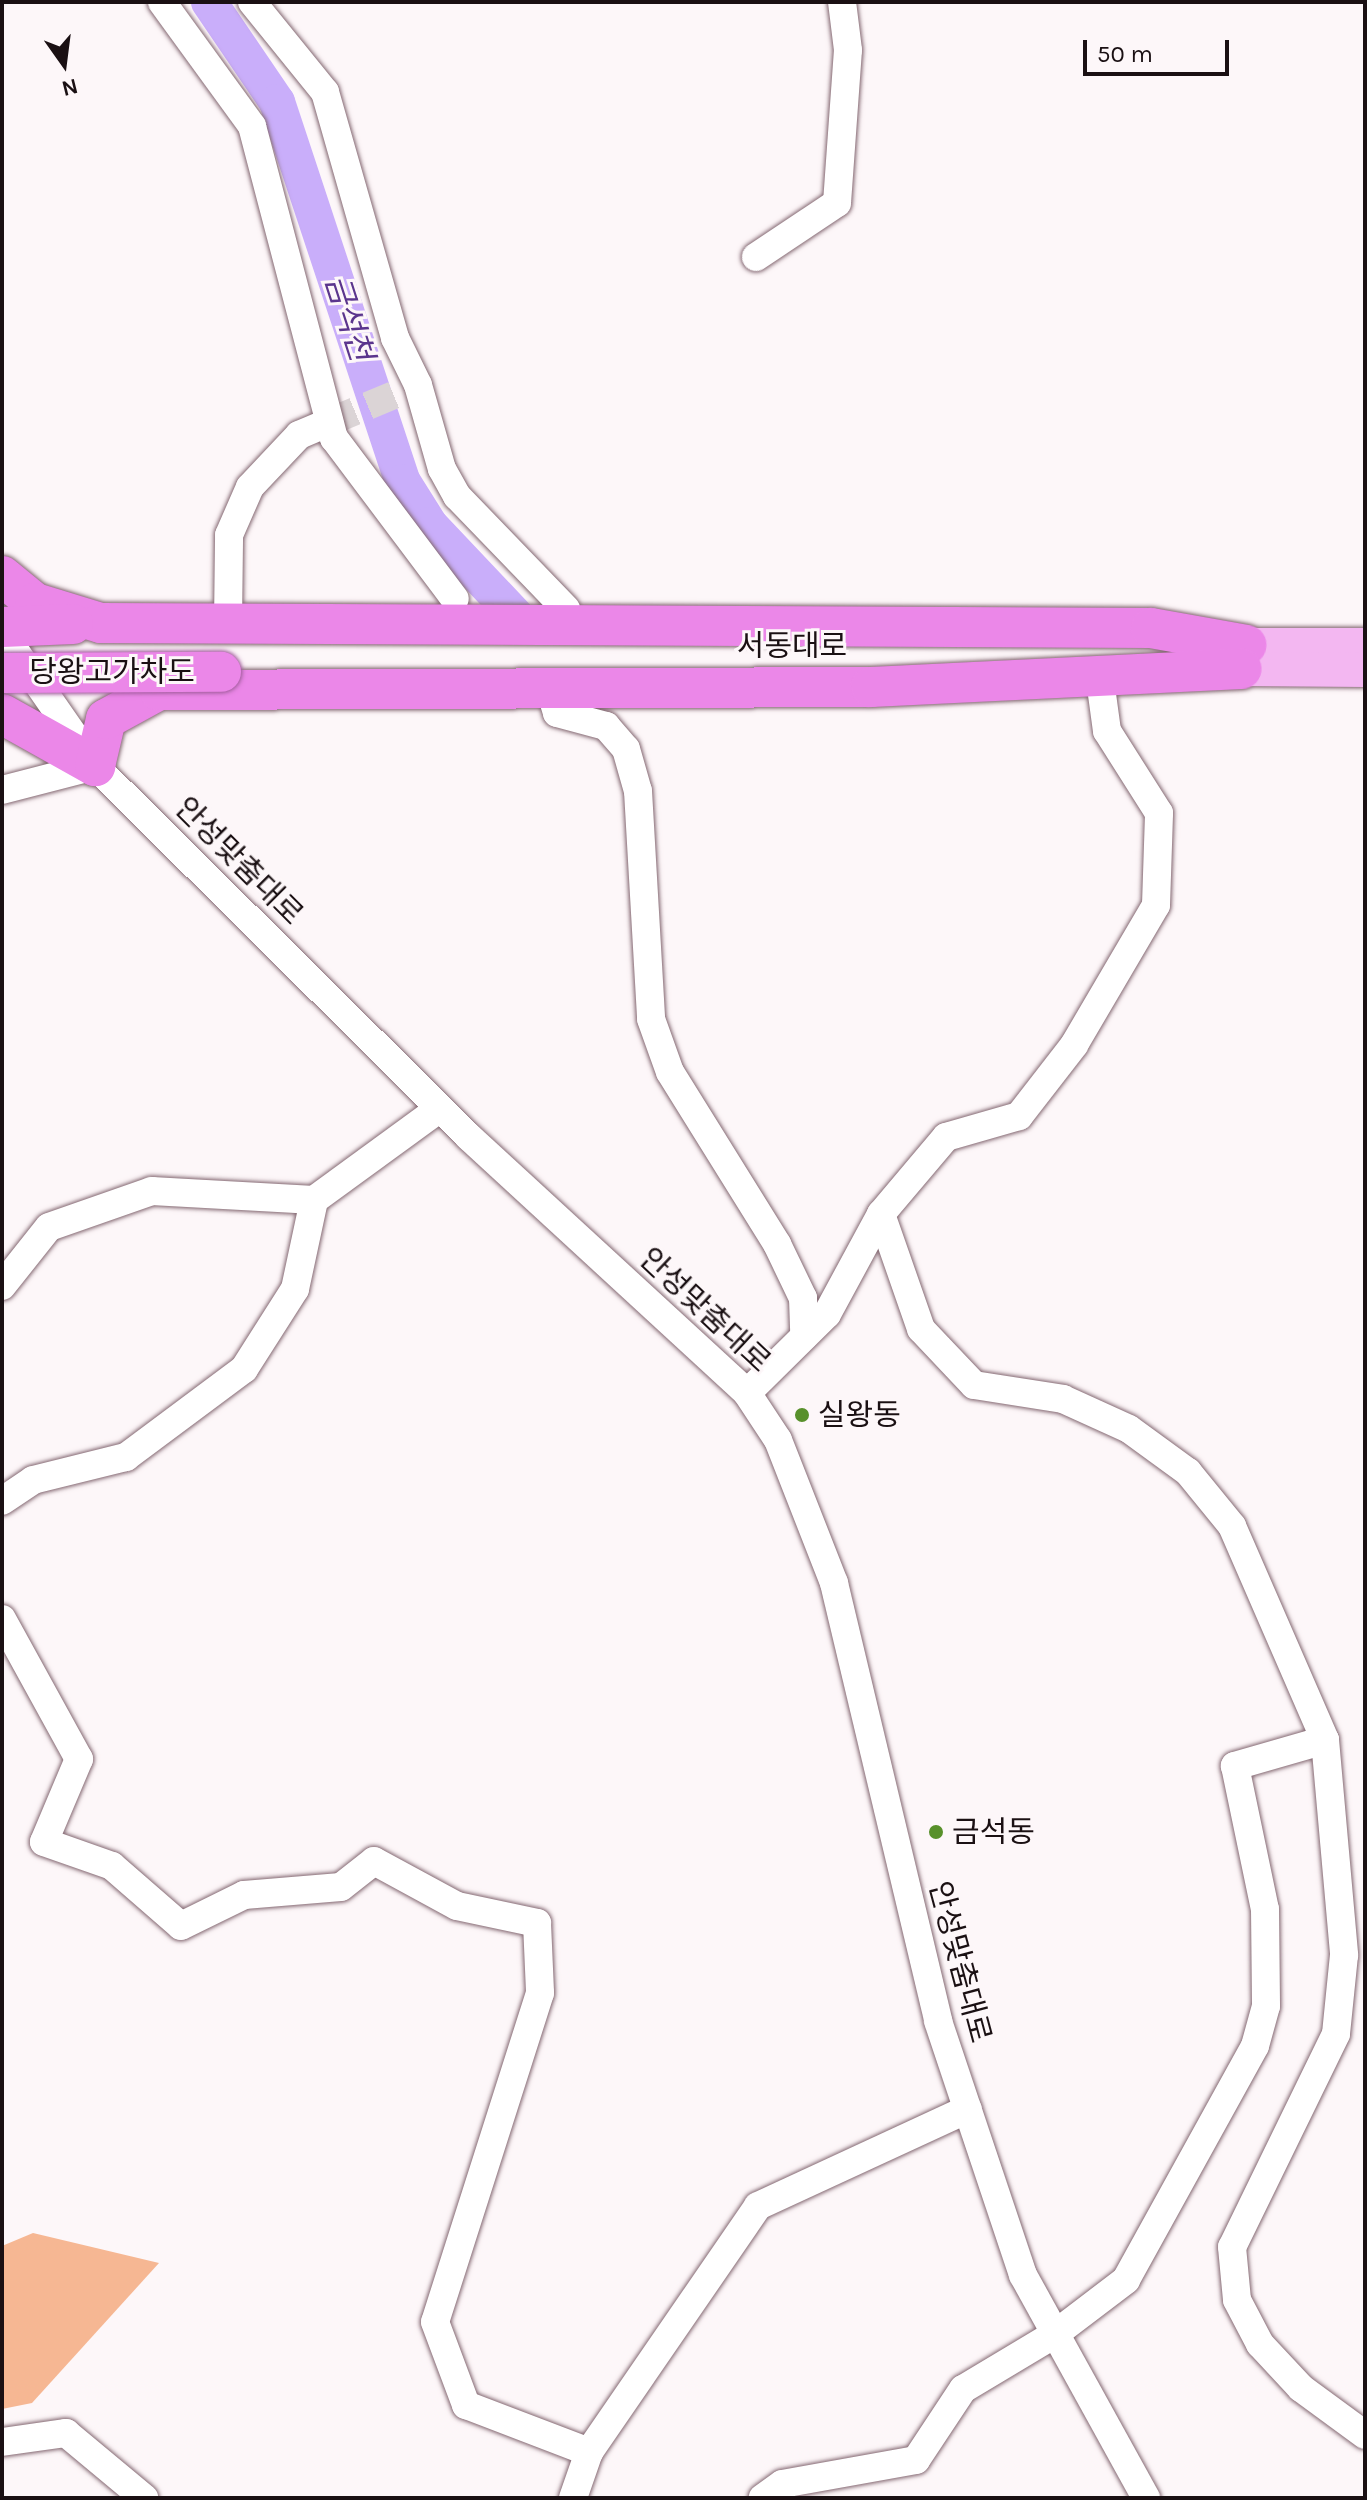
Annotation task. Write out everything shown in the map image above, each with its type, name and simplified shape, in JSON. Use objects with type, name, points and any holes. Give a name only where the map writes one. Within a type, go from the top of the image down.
[{"type":"highway","points":[[2,576],[35,603],[101,623],[223,649]]},
{"type":"highway","points":[[8,658],[101,623]]},
{"type":"highway","name":"서동대로","points":[[223,649],[1244,657]]},
{"type":"highway","name":"당왕고가차도","points":[[8,658],[223,649]]},
{"type":"highway","points":[[8,658],[159,690],[550,690],[1100,680],[1244,657]]},
{"type":"highway","points":[[2,714],[95,766],[106,719],[159,690]]},
{"type":"main road","name":"서동대로","points":[[1244,657],[1365,645]]},
{"type":"main road","name":"서동대로","points":[[1244,657],[1365,670]]},
{"type":"street","points":[[162,2],[252,126],[317,350],[329,422],[398,530],[455,599]]},
{"type":"street","points":[[252,2],[325,92],[395,338],[418,385],[442,469],[467,508],[566,609]]},
{"type":"street","points":[[756,257],[837,203],[848,50],[842,2]]},
{"type":"street","points":[[223,649],[229,535],[250,487],[299,435],[329,422]]},
{"type":"street","name":"안성맞춤대로","points":[[8,658],[95,766],[439,1109],[747,1393],[778,1440],[834,1583],[938,2021],[1023,2275],[1146,2498]]},
{"type":"street","points":[[747,1393],[827,1314],[881,1214],[946,1137],[1019,1116],[1074,1045],[1156,905],[1159,813],[1107,731],[1100,680]]},
{"type":"street","points":[[550,690],[557,713],[606,726],[626,749],[638,791],[651,1019],[670,1072],[777,1244],[803,1298],[804,1336]]},
{"type":"street","points":[[2,790],[95,766]]},
{"type":"street","points":[[2,1286],[49,1227],[152,1191],[314,1200],[439,1109]]},
{"type":"street","points":[[2,1501],[33,1480],[126,1457],[244,1369],[295,1289],[314,1200]]},
{"type":"street","points":[[881,1214],[921,1329],[974,1385],[1063,1399],[1129,1429],[1188,1472],[1232,1526],[1325,1740],[1344,1955],[1336,2034],[1232,2247],[1237,2300],[1260,2344],[1301,2388],[1365,2435]]},
{"type":"street","points":[[2,1619],[79,1759],[44,1842],[112,1866],[181,1926],[244,1895],[341,1887],[374,1861],[457,1906],[537,1923],[540,1993],[435,2322],[466,2405],[589,2452]]},
{"type":"street","points":[[763,2498],[782,2484],[916,2460],[963,2389],[1055,2334],[1126,2280],[1255,2046],[1266,2006],[1265,1909],[1235,1766],[1325,1740]]},
{"type":"street","points":[[573,2498],[589,2452],[758,2206],[968,2109]]},
{"type":"street","points":[[2,2442],[66,2433],[144,2498]]},
{"type":"shaded area","points":[[33,2233],[159,2263],[32,2403],[2,2409],[2,2246]]},
{"type":"waterway","name":"금석천","points":[[209,2],[277,102],[403,482],[430,525],[516,616]]},
{"type":"tunnel","points":[[329,422],[418,385]]},
{"type":"place","name":"실왕동","points":[[802,1415]]},
{"type":"place","name":"금석동","points":[[936,1832]]}]
